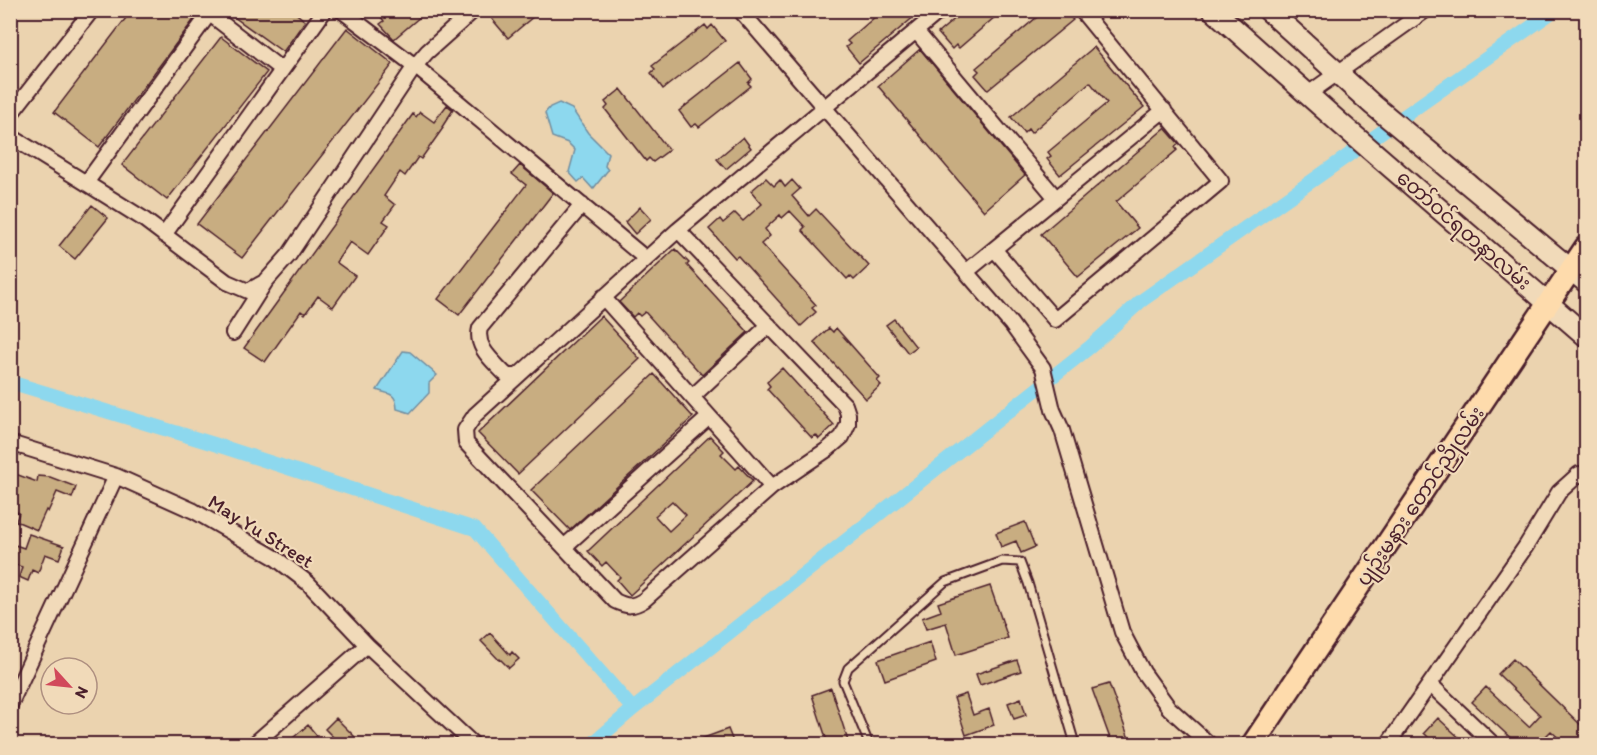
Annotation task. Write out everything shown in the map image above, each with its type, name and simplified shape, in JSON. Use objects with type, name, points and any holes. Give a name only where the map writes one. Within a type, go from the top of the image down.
[{"type":"main road","name":"တော်ဝင်ရတနာလမ်း","points":[[1213,10],[1342,125],[1587,336]]},
{"type":"main road","name":"တော်ဝင်ရတနာလမ်း","points":[[1268,10],[1373,105],[1579,276]]},
{"type":"main road","name":"ပျဉ်းမနား တောင်ညိုလမ်း","points":[[1253,744],[1549,303],[1579,276],[1587,247]]},
{"type":"street","points":[[10,115],[92,10]]},
{"type":"street","points":[[165,235],[325,10]]},
{"type":"street","points":[[341,10],[415,66],[645,258]]},
{"type":"street","points":[[233,333],[266,281],[289,255],[415,66],[427,52],[474,10]]},
{"type":"street","points":[[740,10],[1011,324],[1043,368],[1053,410],[1062,430],[1122,632],[1143,672],[1169,708],[1209,744]]},
{"type":"street","points":[[678,230],[844,405],[848,414],[848,424],[842,437],[820,455],[772,487],[644,600],[635,606],[626,606],[615,601],[466,443],[465,430],[475,415],[645,258],[678,230],[824,107],[941,10]]},
{"type":"street","points":[[994,249],[1054,320],[1221,181],[1081,10]]},
{"type":"street","points":[[1308,93],[1426,10]]},
{"type":"street","points":[[86,183],[211,12],[282,70]]},
{"type":"street","points":[[916,31],[1056,198]]},
{"type":"street","points":[[966,272],[1164,110]]},
{"type":"street","points":[[10,136],[142,218],[227,282],[248,291],[266,281]]},
{"type":"street","points":[[517,376],[507,376],[480,345],[478,336],[480,328],[582,205]]},
{"type":"street","points":[[603,297],[772,487]]},
{"type":"street","points":[[692,397],[769,325]]},
{"type":"street","points":[[564,547],[709,417]]},
{"type":"street","name":"May Yu Street","points":[[10,443],[116,476],[194,511],[274,557],[308,583],[367,645],[473,744]]},
{"type":"street","points":[[1388,744],[1526,546],[1559,492],[1579,474],[1587,475]]},
{"type":"street","points":[[10,705],[116,476]]},
{"type":"street","points":[[254,744],[367,645]]},
{"type":"street","points":[[1430,684],[1493,744]]},
{"type":"lane","points":[[869,744],[843,681],[848,668],[945,582],[1002,561],[1020,562],[1075,744]]},
{"type":"water","points":[[559,103],[572,109],[588,133],[608,153],[605,166],[608,170],[593,189],[583,178],[578,182],[569,172],[575,150],[568,143],[552,137],[545,113],[550,107]]},
{"type":"water","points":[[403,351],[410,352],[437,375],[429,383],[429,393],[410,413],[397,409],[393,396],[377,390]]},
{"type":"building","points":[[132,10],[201,10],[99,147],[54,112]]},
{"type":"building","points":[[239,10],[292,10],[305,21],[283,52],[234,17]]},
{"type":"building","points":[[389,10],[428,10],[394,39],[380,24],[384,21],[381,17]]},
{"type":"building","points":[[502,10],[541,10],[508,38],[492,19]]},
{"type":"building","points":[[883,10],[922,10],[859,63],[846,47],[850,44],[847,41]]},
{"type":"building","points":[[965,10],[1003,10],[959,48],[956,45],[952,49],[938,33]]},
{"type":"building","points":[[1032,10],[1064,10],[1073,20],[988,90],[975,75],[979,71],[976,68],[1037,17]]},
{"type":"building","points":[[705,25],[708,29],[712,25],[725,41],[663,89],[651,73],[655,69],[652,66]]},
{"type":"building","points":[[347,28],[393,64],[242,258],[197,224]]},
{"type":"building","points":[[221,37],[267,72],[167,200],[122,165]]},
{"type":"building","points":[[1094,47],[1144,107],[1060,175],[1047,159],[1051,156],[1048,152],[1107,103],[1090,82],[1031,133],[1028,129],[1024,133],[1011,117]]},
{"type":"building","points":[[920,49],[1025,175],[984,211],[878,86]]},
{"type":"building","points":[[740,63],[752,79],[748,83],[751,86],[699,127],[696,124],[691,127],[679,111]]},
{"type":"building","points":[[621,89],[669,150],[653,162],[649,158],[646,161],[605,109],[608,106],[605,102]]},
{"type":"building","points":[[447,105],[453,110],[443,128],[421,159],[418,157],[405,176],[400,172],[384,196],[395,205],[383,221],[389,225],[368,255],[350,242],[336,262],[355,276],[333,307],[318,296],[305,314],[301,311],[265,362],[244,348],[413,114],[416,117],[420,112],[434,122]]},
{"type":"building","points":[[1165,128],[1179,144],[1175,147],[1177,150],[1116,202],[1138,228],[1078,277],[1041,234]]},
{"type":"building","points":[[743,137],[751,148],[726,169],[717,159]]},
{"type":"building","points":[[520,165],[553,193],[459,315],[438,299],[526,185],[512,174]]},
{"type":"building","points":[[766,178],[774,186],[780,180],[785,187],[792,180],[800,189],[792,196],[809,216],[816,209],[869,266],[854,280],[850,276],[847,279],[802,230],[805,227],[790,211],[782,218],[780,215],[765,229],[770,236],[761,244],[816,305],[812,308],[816,312],[801,326],[738,256],[735,258],[709,229],[720,219],[723,223],[735,213],[743,221],[762,204],[751,191]]},
{"type":"building","points":[[92,205],[108,218],[75,259],[59,246]]},
{"type":"building","points":[[640,207],[651,219],[635,234],[625,222]]},
{"type":"building","points":[[675,249],[748,332],[702,375],[645,312],[640,316],[637,313],[633,317],[619,302]]},
{"type":"building","points":[[601,316],[640,359],[518,474],[478,433]]},
{"type":"building","points":[[894,319],[916,347],[908,353],[886,325]]},
{"type":"building","points":[[829,328],[833,332],[836,328],[880,378],[877,381],[881,385],[866,399],[814,342]]},
{"type":"building","points":[[782,368],[834,425],[819,439],[816,435],[812,438],[767,389],[770,386],[767,382]]},
{"type":"building","points":[[654,374],[693,417],[570,530],[531,490]]},
{"type":"building","points":[[710,436],[724,451],[721,454],[736,469],[739,466],[753,481],[630,595],[617,580],[620,577],[606,562],[602,566],[588,551]],"holes":[[[672,501],[686,515],[669,531],[655,516]]]},
{"type":"building","points":[[10,472],[37,482],[38,476],[50,477],[76,487],[72,498],[57,492],[37,530],[16,521],[19,513],[10,509]]},
{"type":"building","points":[[1025,522],[1035,547],[1021,553],[1016,541],[1001,547],[996,533]]},
{"type":"building","points":[[29,534],[64,546],[59,559],[45,554],[38,573],[32,570],[28,581],[19,577],[22,567],[10,563],[10,559],[15,545],[24,548]]},
{"type":"building","points":[[990,586],[1008,638],[956,655],[946,623],[926,629],[922,618],[941,611],[938,603]]},
{"type":"building","points":[[490,633],[510,655],[512,652],[519,659],[509,668],[481,641]]},
{"type":"building","points":[[930,642],[936,662],[885,680],[878,660]]},
{"type":"building","points":[[1513,659],[1587,731],[1587,744],[1565,744],[1551,731],[1538,744],[1517,744],[1472,702],[1486,687],[1529,727],[1540,715],[1498,674]]},
{"type":"building","points":[[1017,660],[1021,671],[980,685],[976,674]]},
{"type":"building","points":[[1109,684],[1131,744],[1112,744],[1092,689]]},
{"type":"building","points":[[831,688],[848,741],[838,744],[828,744],[812,695]]},
{"type":"building","points":[[966,694],[973,715],[989,709],[994,725],[966,735],[954,698]]},
{"type":"building","points":[[1021,698],[1026,715],[1014,719],[1008,703]]},
{"type":"building","points":[[336,718],[355,737],[348,744],[340,744],[325,729]]},
{"type":"building","points":[[1438,718],[1466,744],[1430,744],[1425,740],[1428,737],[1424,733]]},
{"type":"building","points":[[308,725],[317,736],[307,744],[286,744]]},
{"type":"building","points":[[728,729],[734,744],[690,744],[690,743]]},
{"type":"waterway","points":[[592,744],[633,709],[1090,347],[1141,301],[1555,10]]},
{"type":"waterway","points":[[10,382],[214,444],[475,529],[633,709]]}]
